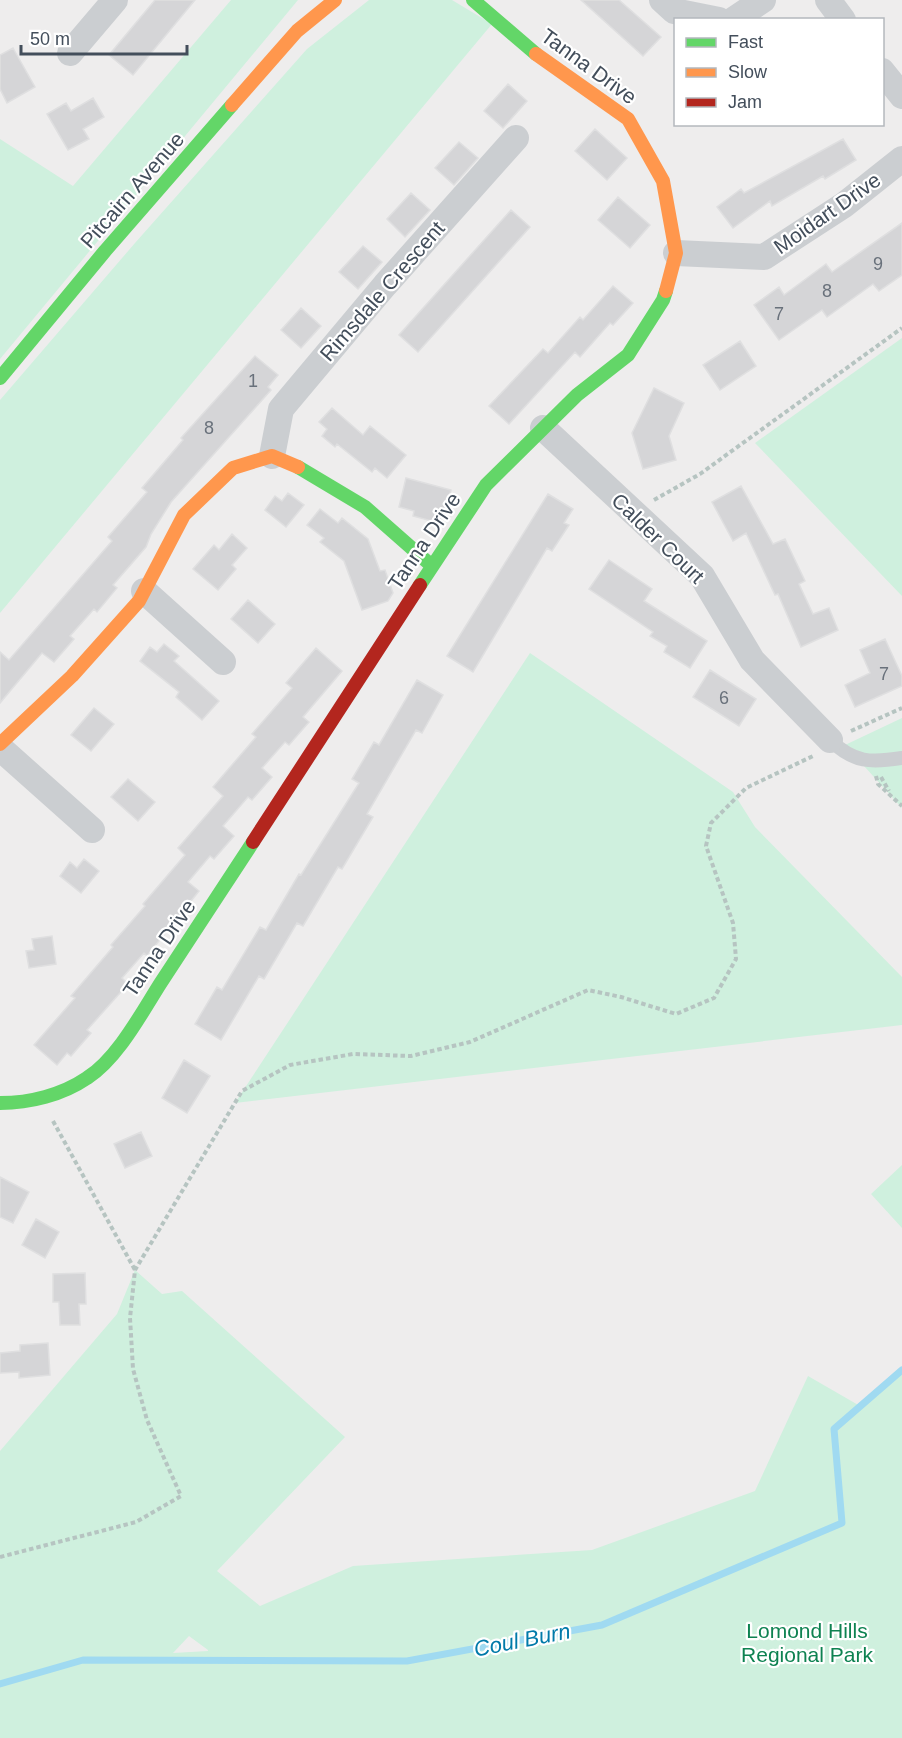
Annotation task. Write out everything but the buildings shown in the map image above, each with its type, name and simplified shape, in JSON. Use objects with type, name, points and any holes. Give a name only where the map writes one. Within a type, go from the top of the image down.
[{"type":"street","points":[[70,52],[115,0]]},
{"type":"street","name":"Pitcairn Avenue","points":[[297,31],[314,0]]},
{"type":"street","name":"Pitcairn Avenue","points":[[0,378],[105,251],[297,31],[335,0]]},
{"type":"street","name":"Tanna Drive","points":[[0,1103],[20,1104],[40,1099],[89,1078],[131,1029],[486,485],[577,395],[628,355],[663,300],[676,253],[663,181],[628,118],[542,60],[473,0]]},
{"type":"street","points":[[663,0],[674,11],[709,18]]},
{"type":"street","points":[[736,18],[763,0]]},
{"type":"street","points":[[828,0],[842,18]]},
{"type":"street","points":[[884,74],[902,96]]},
{"type":"street","name":"Rimsdale Crescent","points":[[272,456],[281,409],[385,285],[516,138]]},
{"type":"street","name":"Moidart Drive","points":[[676,253],[764,257],[844,205],[902,159]]},
{"type":"street","name":"Calder Court","points":[[543,428],[702,576],[752,660],[830,740]]},
{"type":"street","points":[[92,830],[0,746],[72,676],[139,602],[184,515],[233,468],[272,456],[308,471],[364,507],[432,566]]},
{"type":"street","points":[[144,591],[223,662]]},
{"type":"lane","points":[[830,740],[840,750],[872,763],[902,758]]},
{"type":"path","points":[[633,512],[699,474],[902,328]]},
{"type":"path","points":[[0,1557],[136,1521],[181,1496],[147,1420],[133,1369],[130,1318],[135,1270],[242,1091],[290,1065],[353,1054],[411,1056],[460,1044],[588,990],[621,996],[676,1014],[714,998],[736,959],[733,923],[706,846],[711,823],[746,788],[814,756],[830,740],[902,708]]},
{"type":"path","points":[[889,792],[902,806]]},
{"type":"path","points":[[40,1099],[135,1270]]},
{"type":"green space","points":[[231,0],[298,0],[0,359],[0,139],[73,186]]},
{"type":"green space","points":[[369,0],[452,0],[492,24],[0,613],[0,400],[307,49]]},
{"type":"green space","points":[[902,338],[902,596],[755,443]]},
{"type":"green space","points":[[530,653],[733,792],[755,827],[902,977],[902,1025],[235,1103]]},
{"type":"green space","points":[[902,718],[902,808],[845,745]]},
{"type":"green space","points":[[902,1165],[902,1228],[871,1194]]},
{"type":"green space","name":"Lomond Hills Regional Park","points":[[135,1270],[162,1294],[182,1291],[345,1437],[217,1571],[260,1606],[353,1566],[592,1550],[755,1491],[808,1376],[860,1406],[902,1370],[902,1738],[0,1738],[0,1451],[117,1314]],"holes":[[[189,1636],[208,1651],[173,1653]]]},
{"type":"waterway","name":"Coul Burn","points":[[0,1684],[83,1660],[407,1661],[602,1625],[842,1523],[834,1429],[902,1370]]},
{"type":"traffic: fast","points":[[473,0],[536,54]]},
{"type":"traffic: fast","points":[[0,378],[105,251],[232,105]]},
{"type":"traffic: fast","points":[[420,585],[486,485],[577,395],[628,355],[663,300],[666,291]]},
{"type":"traffic: fast","points":[[298,467],[365,507],[432,566]]},
{"type":"traffic: fast","points":[[0,1103],[34,1100],[67,1089],[87,1078],[108,1060],[136,1022],[253,842]]},
{"type":"traffic: slow","points":[[232,105],[297,31],[335,0]]},
{"type":"traffic: slow","points":[[536,54],[628,119],[663,181],[676,253],[666,291]]},
{"type":"traffic: slow","points":[[0,744],[72,676],[139,601],[184,515],[233,468],[272,456],[298,467]]},
{"type":"traffic: jam","points":[[253,842],[420,585]]}]
